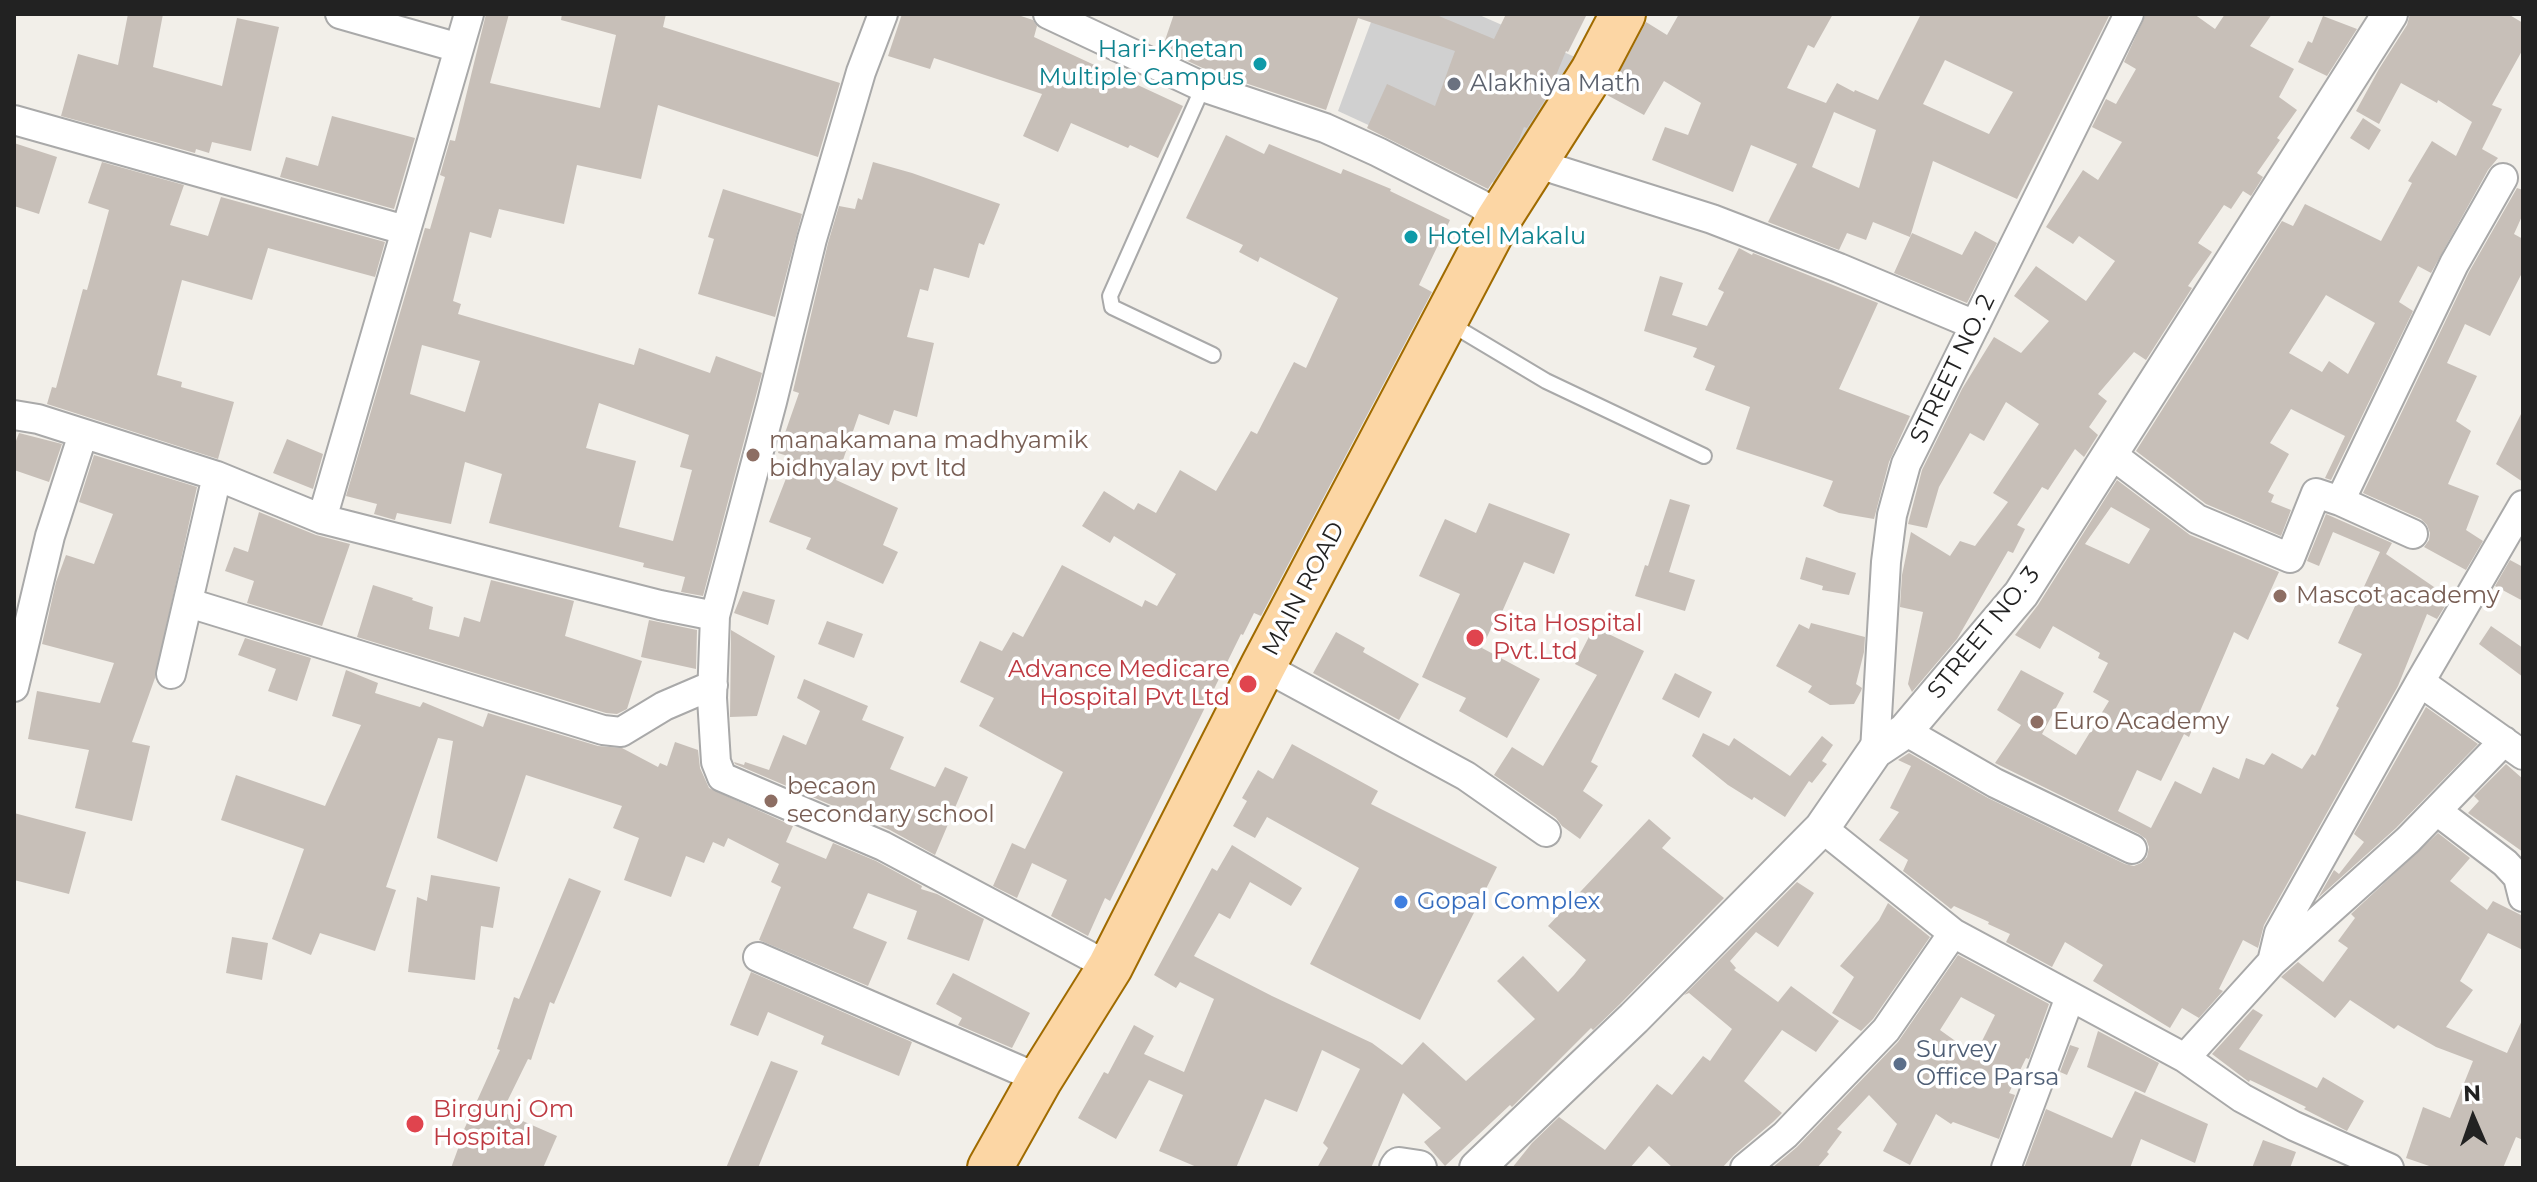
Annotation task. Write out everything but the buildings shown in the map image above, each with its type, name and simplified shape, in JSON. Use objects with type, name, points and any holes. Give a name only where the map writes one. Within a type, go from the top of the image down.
[{"type":"main road","name":"MAIN ROAD","points":[[990,1168],[1040,1079],[1110,967],[1263,666],[1498,220],[1593,71],[1623,14]]},
{"type":"street","points":[[340,14],[459,48]]},
{"type":"street","points":[[322,519],[469,14]]},
{"type":"street","points":[[883,14],[861,72],[812,239],[715,616],[713,685],[716,762],[722,777],[883,846],[1110,967]]},
{"type":"street","name":"STREET NO. 2","points":[[1875,751],[1886,562],[1892,515],[1906,464],[2129,14]]},
{"type":"street","name":"STREET NO. 3","points":[[1477,1168],[1634,1018],[1822,828],[1875,751],[1905,731],[2021,594],[2390,14]]},
{"type":"street","points":[[1053,15],[1203,87],[1325,128],[1365,146],[1480,204],[1498,220]]},
{"type":"street","points":[[14,120],[405,230]]},
{"type":"street","points":[[1535,163],[1712,219],[1975,325]]},
{"type":"street","points":[[2340,501],[2454,264],[2503,178]]},
{"type":"street","points":[[14,415],[38,419],[217,476],[322,519],[660,605],[715,616]]},
{"type":"street","points":[[14,687],[50,536],[83,434]]},
{"type":"street","points":[[2111,454],[2197,519],[2290,558],[2316,493],[2413,534]]},
{"type":"street","points":[[171,674],[217,476]]},
{"type":"street","points":[[2272,962],[2279,933],[2523,505]]},
{"type":"street","points":[[189,603],[603,730],[621,732],[664,706],[713,685]]},
{"type":"street","points":[[1263,666],[1466,776],[1546,832]]},
{"type":"street","points":[[2185,1058],[2272,962],[2437,811],[2514,748],[2420,682]]},
{"type":"street","points":[[1905,731],[1995,783],[2132,849]]},
{"type":"street","points":[[2437,811],[2505,863],[2518,877],[2523,897]]},
{"type":"street","points":[[1822,828],[1953,933],[2185,1058],[2242,1098],[2294,1126],[2389,1168]]},
{"type":"street","points":[[1745,1168],[1785,1135],[1886,1030],[1953,933]]},
{"type":"street","points":[[758,957],[1040,1079]]},
{"type":"street","points":[[2006,1168],[2070,997]]},
{"type":"street","points":[[1397,1168],[1399,1165],[1419,1168]]},
{"type":"lane","points":[[1203,87],[1110,296],[1112,307],[1129,317],[1213,355]]},
{"type":"lane","points":[[1445,321],[1546,381],[1704,456]]},
{"type":"shaded area","name":"Alakhiya Math","points":[[1374,14],[1477,14],[1575,57],[1505,188],[1338,111]]},
{"type":"place","name":"Hari-Khetan Multiple Campus","points":[[1260,64]]},
{"type":"place","name":"Alakhiya Math","points":[[1454,84]]},
{"type":"place","name":"Hotel Makalu","points":[[1411,237]]},
{"type":"place","name":"manakamana madhyamik bidhyalay pvt ltd","points":[[753,455]]},
{"type":"place","name":"Mascot academy","points":[[2280,596]]},
{"type":"place","name":"Sita Hospital Pvt.Ltd","points":[[1475,638]]},
{"type":"place","name":"Advance Medicare Hospital Pvt Ltd","points":[[1248,684]]},
{"type":"place","name":"Euro Academy","points":[[2037,722]]},
{"type":"place","name":"becaon secondary school","points":[[771,801]]},
{"type":"place","name":"Gopal Complex","points":[[1401,902]]},
{"type":"place","name":"Survey Office Parsa","points":[[1900,1064]]},
{"type":"place","name":"Birgunj Om Hospital","points":[[415,1124]]}]
